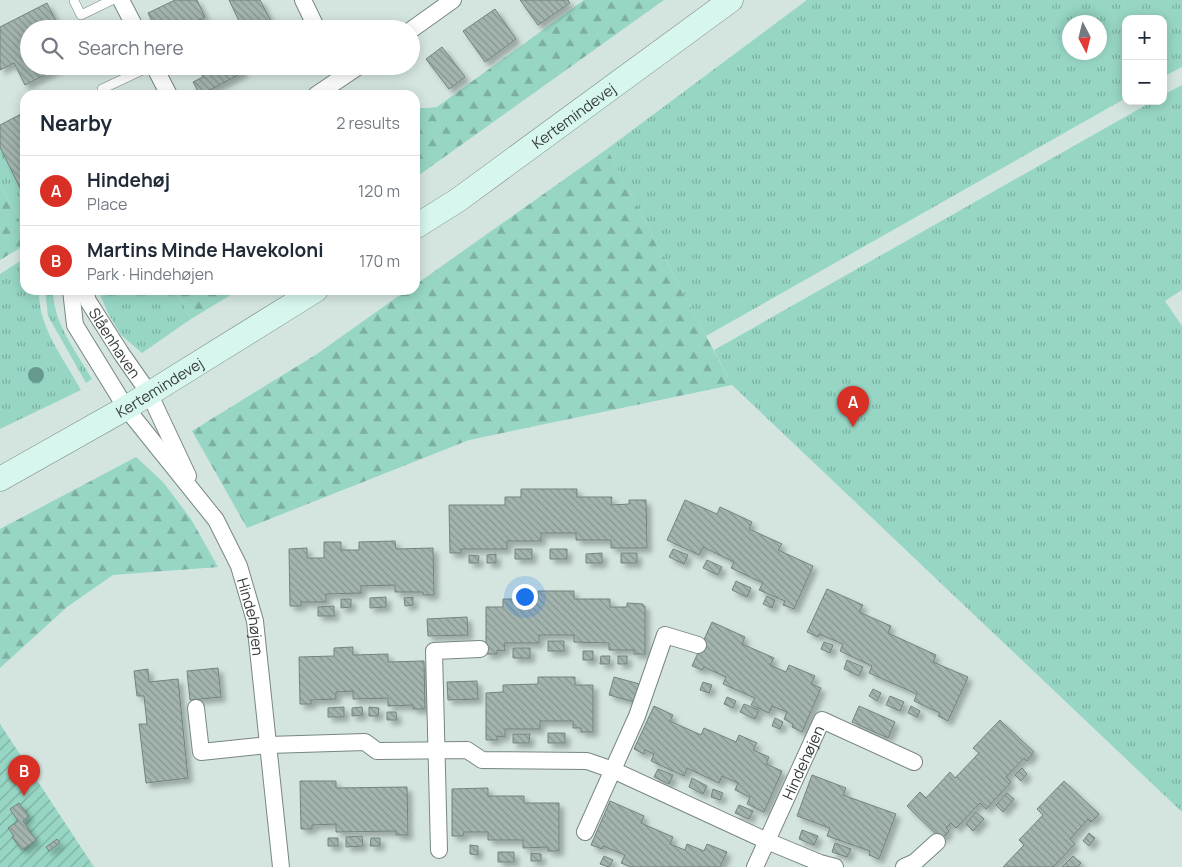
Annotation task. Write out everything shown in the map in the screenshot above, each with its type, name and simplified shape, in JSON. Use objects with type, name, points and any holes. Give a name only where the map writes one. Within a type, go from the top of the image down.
[{"type":"main road","name":"Kertemindevej","points":[[420,224],[458,200],[731,0]]},
{"type":"main road","name":"Kertemindevej","points":[[0,480],[126,408],[308,295]]},
{"type":"street","points":[[121,0],[131,20]]},
{"type":"street","points":[[303,0],[313,20]]},
{"type":"street","points":[[420,24],[453,0]]},
{"type":"street","points":[[158,75],[166,90]]},
{"type":"street","points":[[321,90],[335,75]]},
{"type":"street","name":"Slåenhaven","points":[[72,295],[75,325],[126,408]]},
{"type":"street","name":"Slåenhaven","points":[[86,295],[88,301],[121,353],[149,393]]},
{"type":"street","name":"Hindehøjen","points":[[149,393],[200,500]]},
{"type":"street","name":"Hindehøjen","points":[[126,408],[216,520],[239,566],[253,614],[281,867]]},
{"type":"street","points":[[585,832],[637,716],[665,634],[698,645]]},
{"type":"street","points":[[439,850],[434,651],[480,649]]},
{"type":"street","points":[[196,708],[200,752],[268,745],[365,742],[377,751],[467,750],[482,760],[587,761],[613,770],[766,841],[820,863],[835,867]]},
{"type":"street","name":"Hindehøjen","points":[[755,867],[822,720],[914,762]]},
{"type":"street","points":[[904,867],[915,862],[937,842]]},
{"type":"lane","points":[[74,2],[82,14],[112,0]]},
{"type":"lane","points":[[102,90],[133,75]]},
{"type":"green space","points":[[584,0],[664,0],[420,174],[420,109],[437,107]]},
{"type":"green space","points":[[807,0],[1182,0],[1182,67],[1167,75],[1167,15],[1122,15],[1122,100],[706,336],[607,149]]},
{"type":"green space","points":[[1182,85],[1182,290],[1165,301],[1182,326],[1182,812],[732,385],[714,350],[1146,105],[1167,105],[1167,93]]},
{"type":"green space","points":[[0,147],[20,188],[20,222],[0,184]]},
{"type":"green space","points":[[607,149],[732,385],[469,440],[247,528],[192,431],[317,354],[400,295],[420,295],[420,281]]},
{"type":"green space","points":[[0,184],[20,222],[20,248],[0,260]]},
{"type":"green space","points":[[20,261],[20,295],[39,295],[47,330],[81,390],[0,429],[0,274]]},
{"type":"green space","points":[[46,295],[53,295],[57,314],[66,336],[92,379],[86,383],[48,316]]},
{"type":"green space","points":[[100,295],[179,295],[191,319],[142,353],[121,335]]},
{"type":"green space","points":[[179,295],[231,295],[191,319]]},
{"type":"green space","points":[[136,457],[163,482],[191,519],[218,567],[113,575],[67,607],[0,668],[0,529]]},
{"type":"green space","points":[[0,724],[94,867],[0,867]]},
{"type":"building","points":[[175,0],[197,0],[205,17],[199,20],[152,20],[148,13]]},
{"type":"building","points":[[229,0],[260,0],[270,20],[239,20]]},
{"type":"building","points":[[520,0],[568,0],[570,3],[538,25]]},
{"type":"building","points":[[47,3],[56,20],[20,20],[20,75],[14,63],[0,70],[0,27]]},
{"type":"building","points":[[495,9],[516,39],[485,62],[463,31]]},
{"type":"building","points":[[442,47],[465,77],[449,89],[426,59]]},
{"type":"building","points":[[20,75],[44,75],[25,85]]},
{"type":"building","points":[[202,75],[238,75],[210,90],[197,90],[193,82],[203,77]]},
{"type":"building","points":[[20,115],[20,188],[0,147],[0,125]]},
{"type":"building","points":[[521,489],[577,489],[577,497],[612,497],[611,505],[629,504],[629,500],[646,500],[647,548],[611,548],[611,540],[576,540],[576,533],[541,533],[541,541],[507,541],[507,549],[461,549],[461,553],[450,553],[449,505],[505,505],[505,497],[521,497]]},
{"type":"building","points":[[685,500],[717,514],[720,507],[752,522],[749,529],[782,544],[778,550],[813,566],[794,609],[783,605],[785,601],[759,590],[763,583],[731,568],[734,562],[703,547],[699,555],[667,540]]},
{"type":"building","points":[[395,541],[396,549],[433,548],[434,595],[423,595],[423,592],[395,592],[395,585],[361,586],[361,593],[326,594],[326,602],[301,602],[301,606],[290,606],[289,549],[307,548],[307,558],[324,558],[324,542],[341,542],[341,550],[359,550],[359,542]]},
{"type":"building","points":[[515,549],[532,549],[532,559],[515,559]]},
{"type":"building","points":[[550,549],[567,549],[567,559],[550,559]]},
{"type":"building","points":[[673,549],[688,555],[684,564],[669,557]]},
{"type":"building","points":[[602,553],[602,563],[586,563],[586,554]]},
{"type":"building","points":[[621,553],[637,553],[637,563],[621,563]]},
{"type":"building","points":[[496,554],[496,563],[487,563],[487,555]]},
{"type":"building","points":[[469,555],[479,556],[478,563],[469,563]]},
{"type":"building","points":[[707,560],[722,567],[718,575],[703,568]]},
{"type":"building","points":[[736,581],[751,588],[747,597],[732,590]]},
{"type":"building","points":[[827,589],[863,605],[859,612],[891,626],[888,633],[936,655],[933,662],[968,677],[948,721],[938,716],[940,713],[914,701],[917,694],[869,673],[872,666],[840,651],[843,644],[819,634],[818,637],[807,632]]},
{"type":"building","points":[[538,591],[574,591],[574,599],[610,599],[610,607],[627,607],[627,603],[643,604],[645,606],[645,654],[634,654],[634,650],[609,650],[609,643],[574,642],[574,635],[539,635],[539,643],[504,643],[505,651],[497,650],[497,654],[486,654],[486,607],[503,607],[503,599],[538,599]]},
{"type":"building","points":[[767,596],[775,600],[772,608],[763,604]]},
{"type":"building","points":[[386,597],[386,607],[370,608],[370,598]]},
{"type":"building","points":[[413,597],[413,605],[405,606],[404,598]]},
{"type":"building","points":[[341,599],[351,599],[351,607],[341,608]]},
{"type":"building","points":[[334,606],[334,616],[318,616],[318,607]]},
{"type":"building","points":[[467,617],[468,635],[428,636],[427,619]]},
{"type":"building","points":[[712,622],[745,637],[742,644],[774,658],[770,665],[786,672],[789,665],[815,676],[811,684],[821,688],[802,732],[792,727],[793,724],[784,719],[787,712],[772,706],[769,713],[751,705],[755,698],[723,684],[726,677],[704,667],[702,670],[692,666]]},
{"type":"building","points":[[548,641],[564,641],[564,651],[548,651]]},
{"type":"building","points":[[824,642],[833,645],[830,653],[821,649]]},
{"type":"building","points":[[353,647],[353,655],[388,654],[388,662],[424,661],[425,709],[413,709],[413,705],[388,706],[388,698],[353,699],[353,691],[336,692],[336,699],[311,700],[311,704],[300,704],[299,657],[334,656],[334,648]]},
{"type":"building","points":[[513,648],[530,648],[530,658],[513,658]]},
{"type":"building","points":[[583,651],[593,651],[593,660],[583,660]]},
{"type":"building","points":[[601,656],[610,656],[609,664],[600,664]]},
{"type":"building","points":[[618,656],[627,656],[627,664],[618,664]]},
{"type":"building","points":[[847,660],[863,667],[859,676],[844,669]]},
{"type":"building","points":[[218,668],[221,697],[190,700],[187,671]]},
{"type":"building","points":[[148,669],[149,682],[178,679],[188,778],[146,783],[139,724],[147,724],[144,696],[137,696],[134,671]]},
{"type":"building","points":[[538,677],[575,677],[575,685],[593,685],[593,732],[581,732],[581,728],[573,728],[573,721],[540,721],[540,729],[505,729],[505,737],[497,736],[497,740],[486,740],[486,693],[503,692],[503,685],[538,684]]},
{"type":"building","points":[[614,677],[643,685],[638,703],[609,695]]},
{"type":"building","points":[[477,681],[478,699],[448,700],[447,682]]},
{"type":"building","points":[[703,682],[712,685],[709,693],[700,690]]},
{"type":"building","points":[[873,689],[881,693],[877,701],[869,696]]},
{"type":"building","points":[[890,696],[904,702],[900,711],[886,705]]},
{"type":"building","points":[[727,697],[736,701],[733,708],[724,704]]},
{"type":"building","points":[[744,704],[759,710],[755,719],[740,712]]},
{"type":"building","points":[[654,706],[673,715],[670,721],[701,735],[704,728],[736,742],[739,735],[757,743],[753,750],[769,757],[766,764],[782,771],[764,812],[747,804],[750,797],[735,790],[738,783],[722,776],[719,783],[687,768],[684,776],[651,761],[654,754],[645,750],[644,754],[634,749]]},
{"type":"building","points":[[859,706],[895,722],[888,738],[852,722]]},
{"type":"building","points":[[911,706],[920,711],[917,717],[908,713]]},
{"type":"building","points":[[344,707],[344,717],[328,717],[328,708]]},
{"type":"building","points":[[362,707],[363,715],[352,716],[352,708]]},
{"type":"building","points":[[369,707],[379,708],[378,716],[369,716]]},
{"type":"building","points":[[387,712],[396,712],[397,720],[387,720]]},
{"type":"building","points":[[775,718],[783,722],[780,729],[772,726]]},
{"type":"building","points":[[1000,720],[1034,752],[1027,761],[1024,758],[1006,777],[1011,782],[986,809],[980,803],[956,828],[951,823],[946,828],[949,831],[941,839],[907,806],[920,792],[926,798],[950,772],[955,778],[979,753],[973,748]]},
{"type":"building","points":[[548,733],[565,733],[565,743],[548,743]]},
{"type":"building","points":[[513,734],[530,734],[529,743],[513,743]]},
{"type":"building","points":[[1022,768],[1027,774],[1021,781],[1015,775]]},
{"type":"building","points":[[658,769],[673,775],[669,784],[654,777]]},
{"type":"building","points":[[812,775],[846,788],[843,795],[896,814],[879,859],[869,855],[870,851],[827,836],[830,828],[797,816]]},
{"type":"building","points":[[692,778],[707,786],[703,794],[689,787]]},
{"type":"building","points":[[300,781],[336,781],[336,788],[407,787],[408,835],[396,835],[396,831],[336,832],[336,824],[312,825],[312,829],[301,829]]},
{"type":"building","points":[[1064,781],[1099,814],[1091,822],[1088,819],[1070,839],[1075,844],[1053,867],[1003,867],[1024,845],[1019,840],[1043,815],[1037,809]]},
{"type":"building","points":[[488,788],[488,796],[524,796],[524,803],[559,803],[559,851],[548,851],[548,847],[523,848],[523,840],[488,840],[488,832],[464,832],[463,836],[452,836],[452,789]]},
{"type":"building","points":[[713,789],[723,793],[720,800],[711,797]]},
{"type":"building","points":[[1007,793],[1014,799],[1003,812],[996,805]]},
{"type":"building","points":[[610,801],[644,816],[641,823],[673,837],[670,844],[685,850],[687,844],[704,851],[707,844],[727,852],[720,867],[631,867],[621,863],[625,855],[603,846],[602,849],[591,845]]},
{"type":"building","points":[[19,803],[29,816],[23,821],[36,840],[22,850],[8,828],[18,821],[10,809]]},
{"type":"building","points":[[739,805],[753,811],[749,819],[735,813]]},
{"type":"building","points":[[976,812],[984,819],[973,831],[966,824]]},
{"type":"building","points":[[802,830],[818,836],[814,845],[799,839]]},
{"type":"building","points":[[1089,833],[1095,838],[1089,846],[1083,841]]},
{"type":"building","points":[[362,836],[363,846],[346,847],[346,837]]},
{"type":"building","points":[[328,838],[338,838],[338,846],[328,846]]},
{"type":"building","points":[[371,838],[380,838],[380,846],[370,846]]},
{"type":"building","points":[[57,839],[60,843],[49,851],[46,847]]},
{"type":"building","points":[[835,843],[851,849],[847,857],[832,852]]},
{"type":"building","points":[[470,845],[478,846],[478,855],[470,854]]},
{"type":"building","points":[[498,852],[514,852],[514,862],[498,862]]},
{"type":"building","points":[[531,853],[541,854],[541,861],[531,861]]},
{"type":"building","points":[[604,856],[613,860],[609,867],[600,864]]},
{"type":"building","points":[[1073,856],[1081,863],[1077,867],[1062,867]]},
{"type":"place","name":"Hindehøj","points":[[853,427]]},
{"type":"place","name":"Martins Minde Havekoloni","points":[[24,796]]}]
